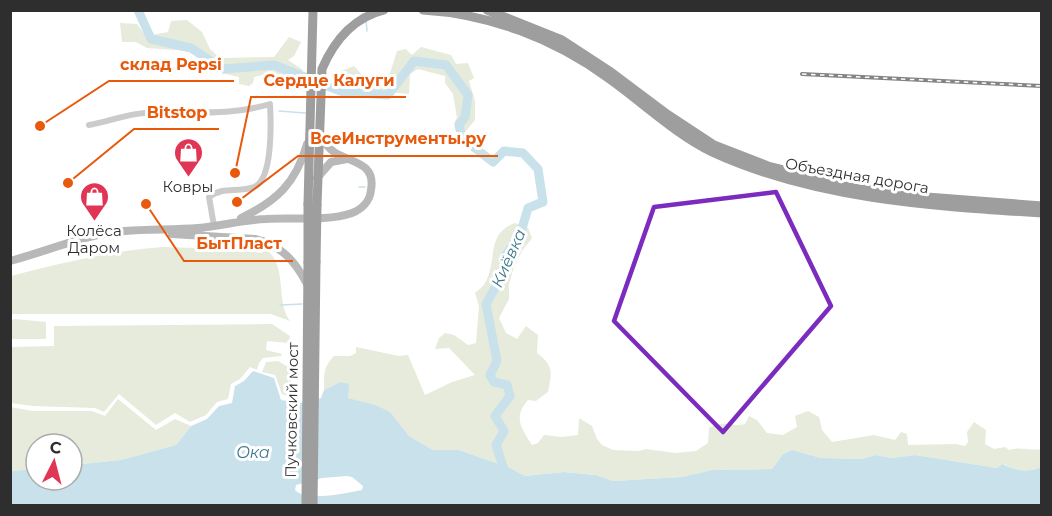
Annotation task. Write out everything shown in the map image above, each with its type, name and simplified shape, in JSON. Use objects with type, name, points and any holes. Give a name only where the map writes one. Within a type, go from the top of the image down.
[{"type":"highway","points":[[312,314],[314,10]]},
{"type":"highway","points":[[312,204],[317,179],[314,132],[322,69],[331,49],[343,33],[362,19],[384,10]]},
{"type":"highway","points":[[423,10],[465,15],[496,22],[562,43]]},
{"type":"highway","points":[[487,10],[562,43]]},
{"type":"highway","name":"Объездная дорога","points":[[562,43],[611,72],[667,114],[714,145],[768,166],[901,195],[1041,206]]},
{"type":"highway","name":"Объездная дорога","points":[[562,43],[662,120],[711,151],[766,173],[822,187],[900,201],[1041,213]]},
{"type":"highway","points":[[312,262],[307,284],[312,314]]},
{"type":"highway","name":"Пучковский мост","points":[[306,506],[312,314]]},
{"type":"highway","name":"Пучковский мост","points":[[312,314],[313,506]]},
{"type":"main road","points":[[10,261],[103,234],[213,226],[229,224],[262,219],[313,218],[356,212],[369,199],[372,182],[368,171],[352,159],[336,153],[314,132],[298,170],[282,192],[258,211],[229,224]]},
{"type":"main road","points":[[317,179],[331,162],[352,159]]},
{"type":"main road","points":[[145,230],[162,234],[255,239],[277,246],[292,259],[307,284]]},
{"type":"street","points":[[89,124],[142,113],[219,114],[248,111],[270,104],[270,154],[263,181],[254,187],[216,191],[209,197],[213,226]]},
{"type":"highlighted area","points":[[776,192],[831,306],[723,432],[614,321],[654,207]]},
{"type":"shaded area","points":[[187,20],[202,32],[210,49],[220,58],[274,57],[289,37],[301,42],[294,56],[288,60],[303,70],[296,79],[271,73],[254,77],[253,83],[249,86],[239,84],[239,77],[221,73],[189,51],[147,48],[136,42],[122,42],[120,23],[137,24],[146,36],[168,32],[171,21]]},
{"type":"shaded area","points":[[421,47],[451,55],[456,64],[468,63],[474,78],[469,81],[475,101],[475,120],[465,132],[454,123],[457,118],[453,94],[445,83],[445,76],[418,69],[410,74],[409,94],[342,88],[331,75],[354,66],[364,77],[381,81],[390,73],[397,51],[406,49],[412,55]]},
{"type":"shaded area","points":[[515,223],[528,228],[532,238],[514,267],[509,284],[509,299],[499,318],[506,333],[517,339],[526,326],[538,335],[537,353],[549,366],[551,374],[548,392],[536,401],[528,400],[521,412],[522,428],[532,445],[538,443],[544,435],[562,437],[578,435],[579,418],[592,426],[602,445],[613,450],[646,449],[675,453],[696,451],[708,443],[709,428],[715,425],[745,424],[749,416],[757,420],[767,433],[783,435],[797,427],[795,416],[808,411],[819,417],[822,430],[832,442],[874,435],[895,440],[901,432],[907,434],[908,445],[956,444],[965,446],[968,442],[967,432],[974,422],[986,430],[985,444],[994,449],[1005,447],[1009,450],[1041,449],[1041,467],[1022,470],[1004,464],[997,468],[915,455],[892,458],[875,455],[862,459],[821,458],[792,450],[783,454],[772,469],[712,470],[682,477],[613,481],[596,475],[564,472],[525,476],[510,468],[459,450],[433,450],[409,436],[389,412],[376,405],[347,398],[344,383],[340,382],[324,390],[325,371],[330,360],[334,356],[350,356],[356,353],[356,347],[399,356],[408,355],[425,395],[452,382],[475,375],[449,348],[435,349],[439,338],[445,333],[454,335],[468,345],[476,343],[479,306],[475,293],[489,275],[499,234]]},
{"type":"shaded area","points":[[163,247],[230,249],[261,253],[267,250],[273,257],[280,275],[283,304],[290,321],[271,314],[11,314],[11,276],[67,262]]},
{"type":"shaded area","points":[[11,320],[46,322],[46,339],[11,339]]},
{"type":"shaded area","points":[[272,324],[290,336],[289,343],[267,341],[266,350],[282,354],[281,356],[263,358],[257,370],[250,367],[240,379],[231,384],[228,399],[217,402],[206,415],[190,422],[175,413],[156,425],[119,394],[104,412],[95,408],[11,403],[11,347],[54,346],[54,326]]},
{"type":"shaded area","points":[[278,361],[290,368],[293,398],[282,394],[275,375],[262,372],[266,362]]},
{"type":"shaded area","points":[[118,399],[156,430],[175,419],[191,426],[176,445],[121,460],[84,464],[84,432],[24,432],[24,470],[11,471],[10,407],[33,411],[92,411],[105,416]]},
{"type":"water","name":"Ока","points":[[253,371],[274,378],[281,400],[300,403],[321,398],[324,390],[340,382],[349,384],[348,398],[376,405],[390,412],[409,436],[433,450],[459,450],[510,468],[525,476],[564,472],[596,475],[613,481],[682,477],[712,470],[772,469],[783,454],[792,450],[821,458],[862,459],[875,455],[892,458],[915,455],[997,468],[1003,464],[1022,470],[1041,467],[1042,505],[11,506],[10,471],[24,470],[24,492],[84,492],[84,464],[121,460],[176,445],[191,426],[207,419],[219,406],[232,403],[235,386],[244,381]],"holes":[[[347,476],[352,477],[363,486],[362,490],[317,496],[300,494],[295,490],[296,485],[322,478]]]},
{"type":"waterway","name":"Киёвка","points":[[138,10],[151,39],[191,48],[223,69],[274,65],[343,92],[388,95],[414,61],[446,65],[468,95],[465,117],[459,125],[463,143],[471,145],[493,162],[504,151],[523,153],[538,169],[543,202],[528,208],[521,232],[506,255],[500,279],[486,304],[497,361],[490,375],[494,382],[507,385],[510,396],[495,416],[504,431],[496,445],[506,476]]},
{"type":"waterway","points":[[366,20],[367,31]]},
{"type":"waterway","points":[[279,111],[305,113]]},
{"type":"waterway","points":[[359,187],[365,187]]},
{"type":"waterway","points":[[280,305],[302,304]]},
{"type":"railway","points":[[802,74],[1042,86]]},
{"type":"place","name":"склад Pepsi","points":[[40,126]]},
{"type":"place","name":"Сердце Калуги","points":[[235,173]]},
{"type":"place","name":"Ковры","points":[[188,178]]},
{"type":"place","name":"Bitstop","points":[[68,183]]},
{"type":"place","name":"ВсеИнструменты.ру","points":[[237,202]]},
{"type":"place","name":"БытПласт","points":[[146,204]]},
{"type":"place","name":"Колёса Даром","points":[[94,222]]}]
